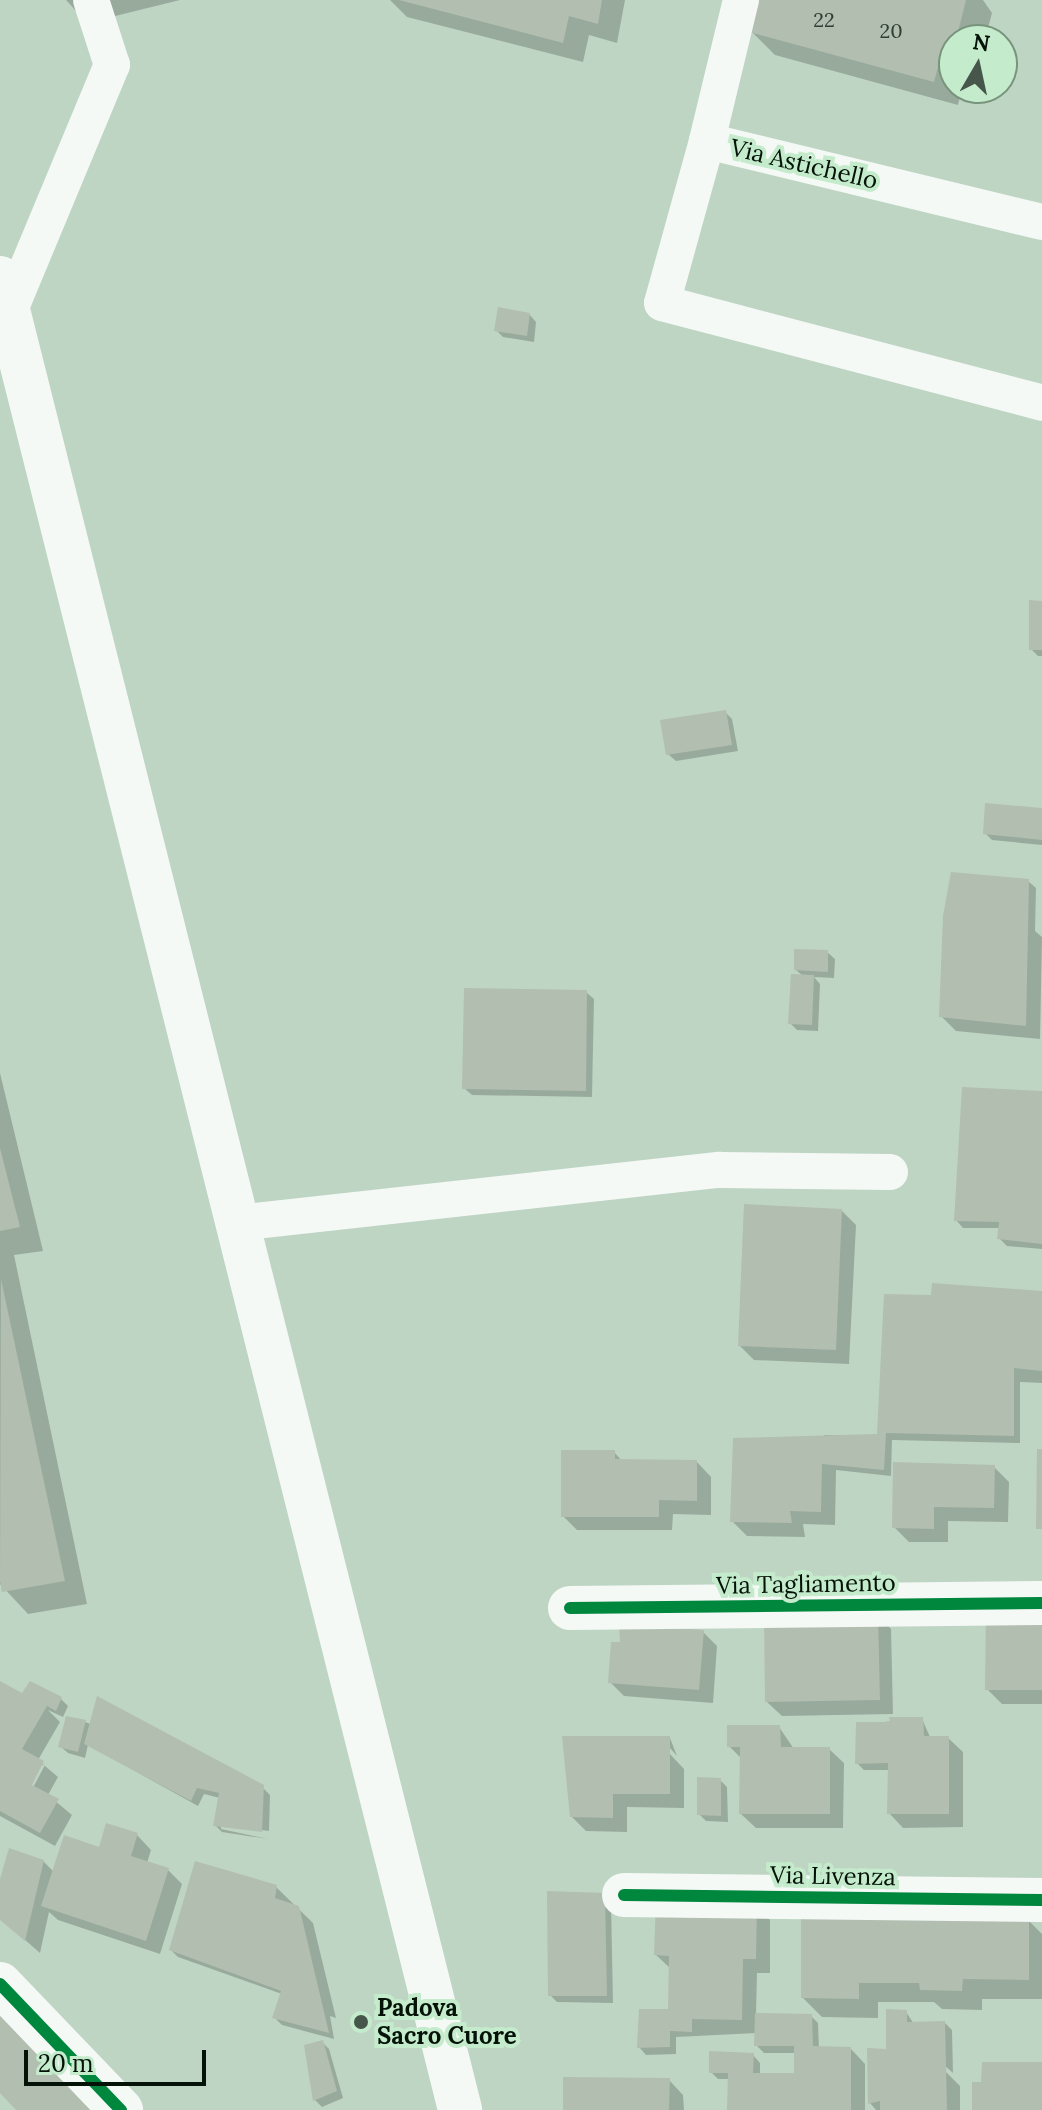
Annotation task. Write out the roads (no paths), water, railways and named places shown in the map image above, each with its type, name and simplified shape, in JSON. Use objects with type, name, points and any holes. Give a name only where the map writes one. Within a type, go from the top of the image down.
[{"type":"main road","points":[[4,295],[460,2110]]},
{"type":"main road","name":"Via Tagliamento","points":[[570,1608],[1042,1603]]},
{"type":"main road","name":"Via Livenza","points":[[624,1895],[1042,1900]]},
{"type":"main road","points":[[0,1984],[121,2110]]},
{"type":"lane","points":[[4,295],[112,65],[91,0]]},
{"type":"lane","name":"Via Astichello","points":[[741,0],[707,141],[1042,222]]},
{"type":"lane","points":[[707,141],[662,303],[1042,403]]},
{"type":"lane","points":[[237,1223],[720,1170],[890,1172]]},
{"type":"place","name":"Padova Sacro Cuore","points":[[361,2022]]}]
